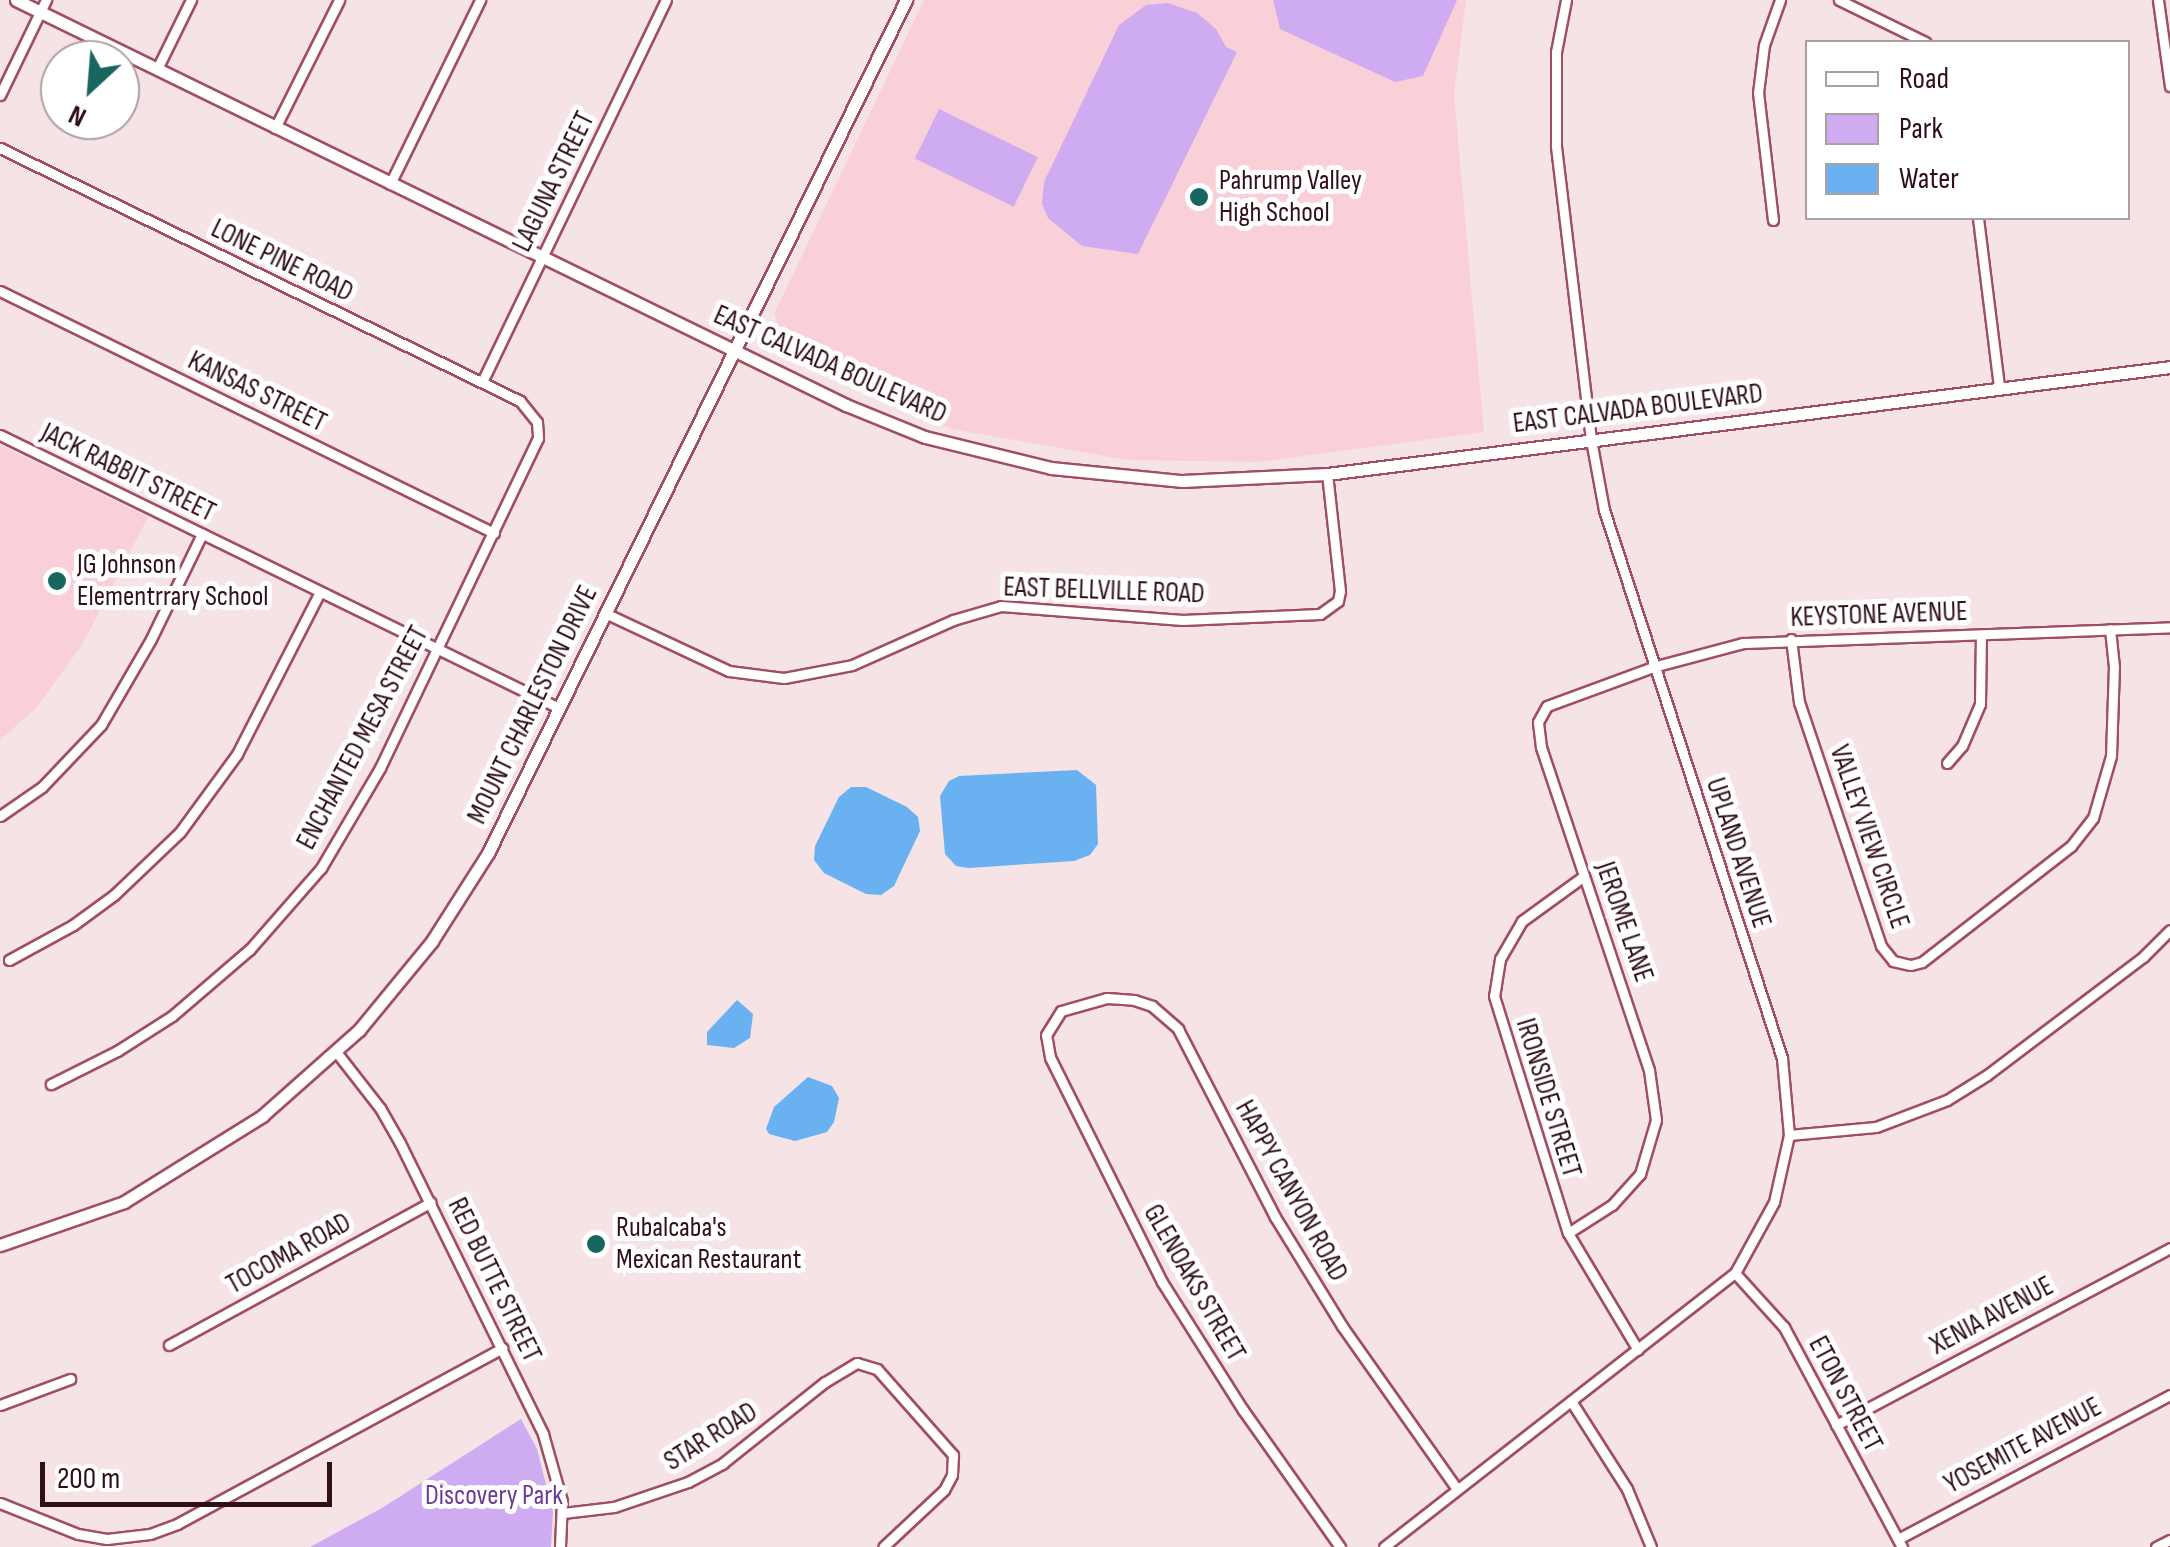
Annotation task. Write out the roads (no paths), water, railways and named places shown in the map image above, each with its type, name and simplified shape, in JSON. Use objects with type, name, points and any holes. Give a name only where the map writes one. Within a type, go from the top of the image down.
[{"type":"main road","name":"EAST CALVADA BOULEVARD","points":[[16,0],[43,6],[275,128],[734,351],[925,437],[1050,468],[1182,481],[1326,474],[2170,367]]},
{"type":"main road","name":"MOUNT CHARLESTON DRIVE","points":[[0,1245],[124,1202],[262,1116],[336,1053],[397,988],[460,902],[606,614],[906,0]]},
{"type":"street","points":[[157,68],[191,0]]},
{"type":"street","points":[[275,128],[339,0]]},
{"type":"street","points":[[390,184],[480,0]]},
{"type":"street","name":"LAGUNA STREET","points":[[482,382],[666,0]]},
{"type":"street","name":"UPLAND AVENUE","points":[[1384,1547],[1735,1272],[1774,1202],[1789,1135],[1782,1058],[1614,550],[1591,440],[1556,145],[1553,91],[1566,0]]},
{"type":"street","points":[[1773,220],[1758,93],[1764,45],[1780,0]]},
{"type":"street","points":[[1838,0],[1921,40]]},
{"type":"street","points":[[2158,0],[2170,86]]},
{"type":"street","points":[[0,95],[43,6]]},
{"type":"street","name":"LONE PINE ROAD","points":[[0,148],[482,382],[520,402],[537,422]]},
{"type":"street","points":[[1978,220],[1999,388]]},
{"type":"street","name":"KANSAS STREET","points":[[0,291],[494,533]]},
{"type":"street","name":"ENCHANTED MESA STREET","points":[[51,1084],[118,1051],[172,1016],[237,961],[290,906],[350,822],[534,452],[537,422]]},
{"type":"street","name":"JACK RABBIT STREET","points":[[0,436],[559,708]]},
{"type":"street","name":"EAST BELLVILLE ROAD","points":[[606,614],[729,671],[798,677],[852,665],[953,620],[1001,606],[1182,620],[1320,614],[1338,601],[1326,474]]},
{"type":"street","points":[[0,816],[42,786],[101,725],[151,639],[202,534]]},
{"type":"street","points":[[8,960],[73,925],[114,895],[180,832],[236,754],[320,592]]},
{"type":"street","name":"VALLEY VIEW CIRCLE","points":[[1792,639],[1799,702],[1881,946],[1892,961],[1911,965],[1922,962],[2071,846],[2093,818],[2112,756],[2114,667],[2110,628]]},
{"type":"street","name":"KEYSTONE AVENUE","points":[[1653,667],[1730,646],[1792,639],[2170,628]]},
{"type":"street","points":[[1948,763],[1962,746],[1980,704],[1981,635]]},
{"type":"street","name":"JEROME LANE","points":[[1568,1233],[1612,1205],[1640,1174],[1656,1120],[1649,1070],[1541,747],[1538,722],[1555,700],[1653,667]]},
{"type":"street","name":"IRONSIDE STREET","points":[[1584,876],[1522,921],[1500,960],[1494,986],[1505,1042],[1568,1233],[1638,1350]]},
{"type":"street","points":[[1789,1135],[1876,1127],[1947,1100],[1987,1076],[2128,968],[2170,930]]},
{"type":"street","name":"HAPPY CANYON ROAD","points":[[1049,1024],[1076,1004],[1118,998],[1152,1006],[1178,1029],[1275,1217],[1342,1326],[1457,1490]]},
{"type":"street","name":"GLENOAKS STREET","points":[[1049,1024],[1046,1044],[1050,1057],[1162,1282],[1243,1410],[1340,1547]]},
{"type":"street","name":"RED BUTTE STREET","points":[[336,1053],[380,1108],[431,1202],[553,1460],[562,1513],[560,1547]]},
{"type":"street","name":"TOCOMA ROAD","points":[[169,1345],[431,1202]]},
{"type":"street","name":"XENIA AVENUE","points":[[1836,1424],[2170,1248]]},
{"type":"street","name":"ETON STREET","points":[[1735,1272],[1784,1327],[1900,1543]]},
{"type":"street","points":[[0,1504],[78,1534],[107,1539],[150,1534],[178,1524],[502,1348]]},
{"type":"street","name":"STAR ROAD","points":[[562,1513],[632,1502],[688,1482],[736,1454],[847,1367],[866,1364],[876,1369],[944,1440],[953,1455],[952,1475],[930,1506],[883,1547]]},
{"type":"street","points":[[0,1405],[70,1379]]},
{"type":"street","name":"YOSEMITE AVENUE","points":[[1900,1543],[2170,1394]]},
{"type":"street","points":[[1571,1402],[1627,1489],[1651,1547]]},
{"type":"street","points":[[2156,1547],[2170,1540]]},
{"type":"water","points":[[1077,770],[1096,785],[1098,844],[1090,855],[1074,861],[969,868],[956,866],[945,854],[940,796],[949,781],[959,776]]},
{"type":"water","points":[[851,787],[866,787],[907,807],[918,817],[920,831],[894,886],[881,895],[866,894],[824,873],[814,860],[815,846],[839,797]]},
{"type":"water","points":[[737,1000],[753,1014],[750,1038],[734,1048],[707,1045],[707,1032]]},
{"type":"water","points":[[808,1077],[832,1086],[839,1098],[834,1122],[827,1132],[795,1141],[769,1134],[766,1129],[774,1107]]},
{"type":"place","name":"Pahrump Valley High School","points":[[1199,197]]},
{"type":"place","name":"JG Johnson Elementrrary School","points":[[57,581]]},
{"type":"place","name":"Rubalcaba's Mexican Restaurant","points":[[596,1244]]},
{"type":"park label","name":"Discovery Park","points":[[494,1496]]}]
